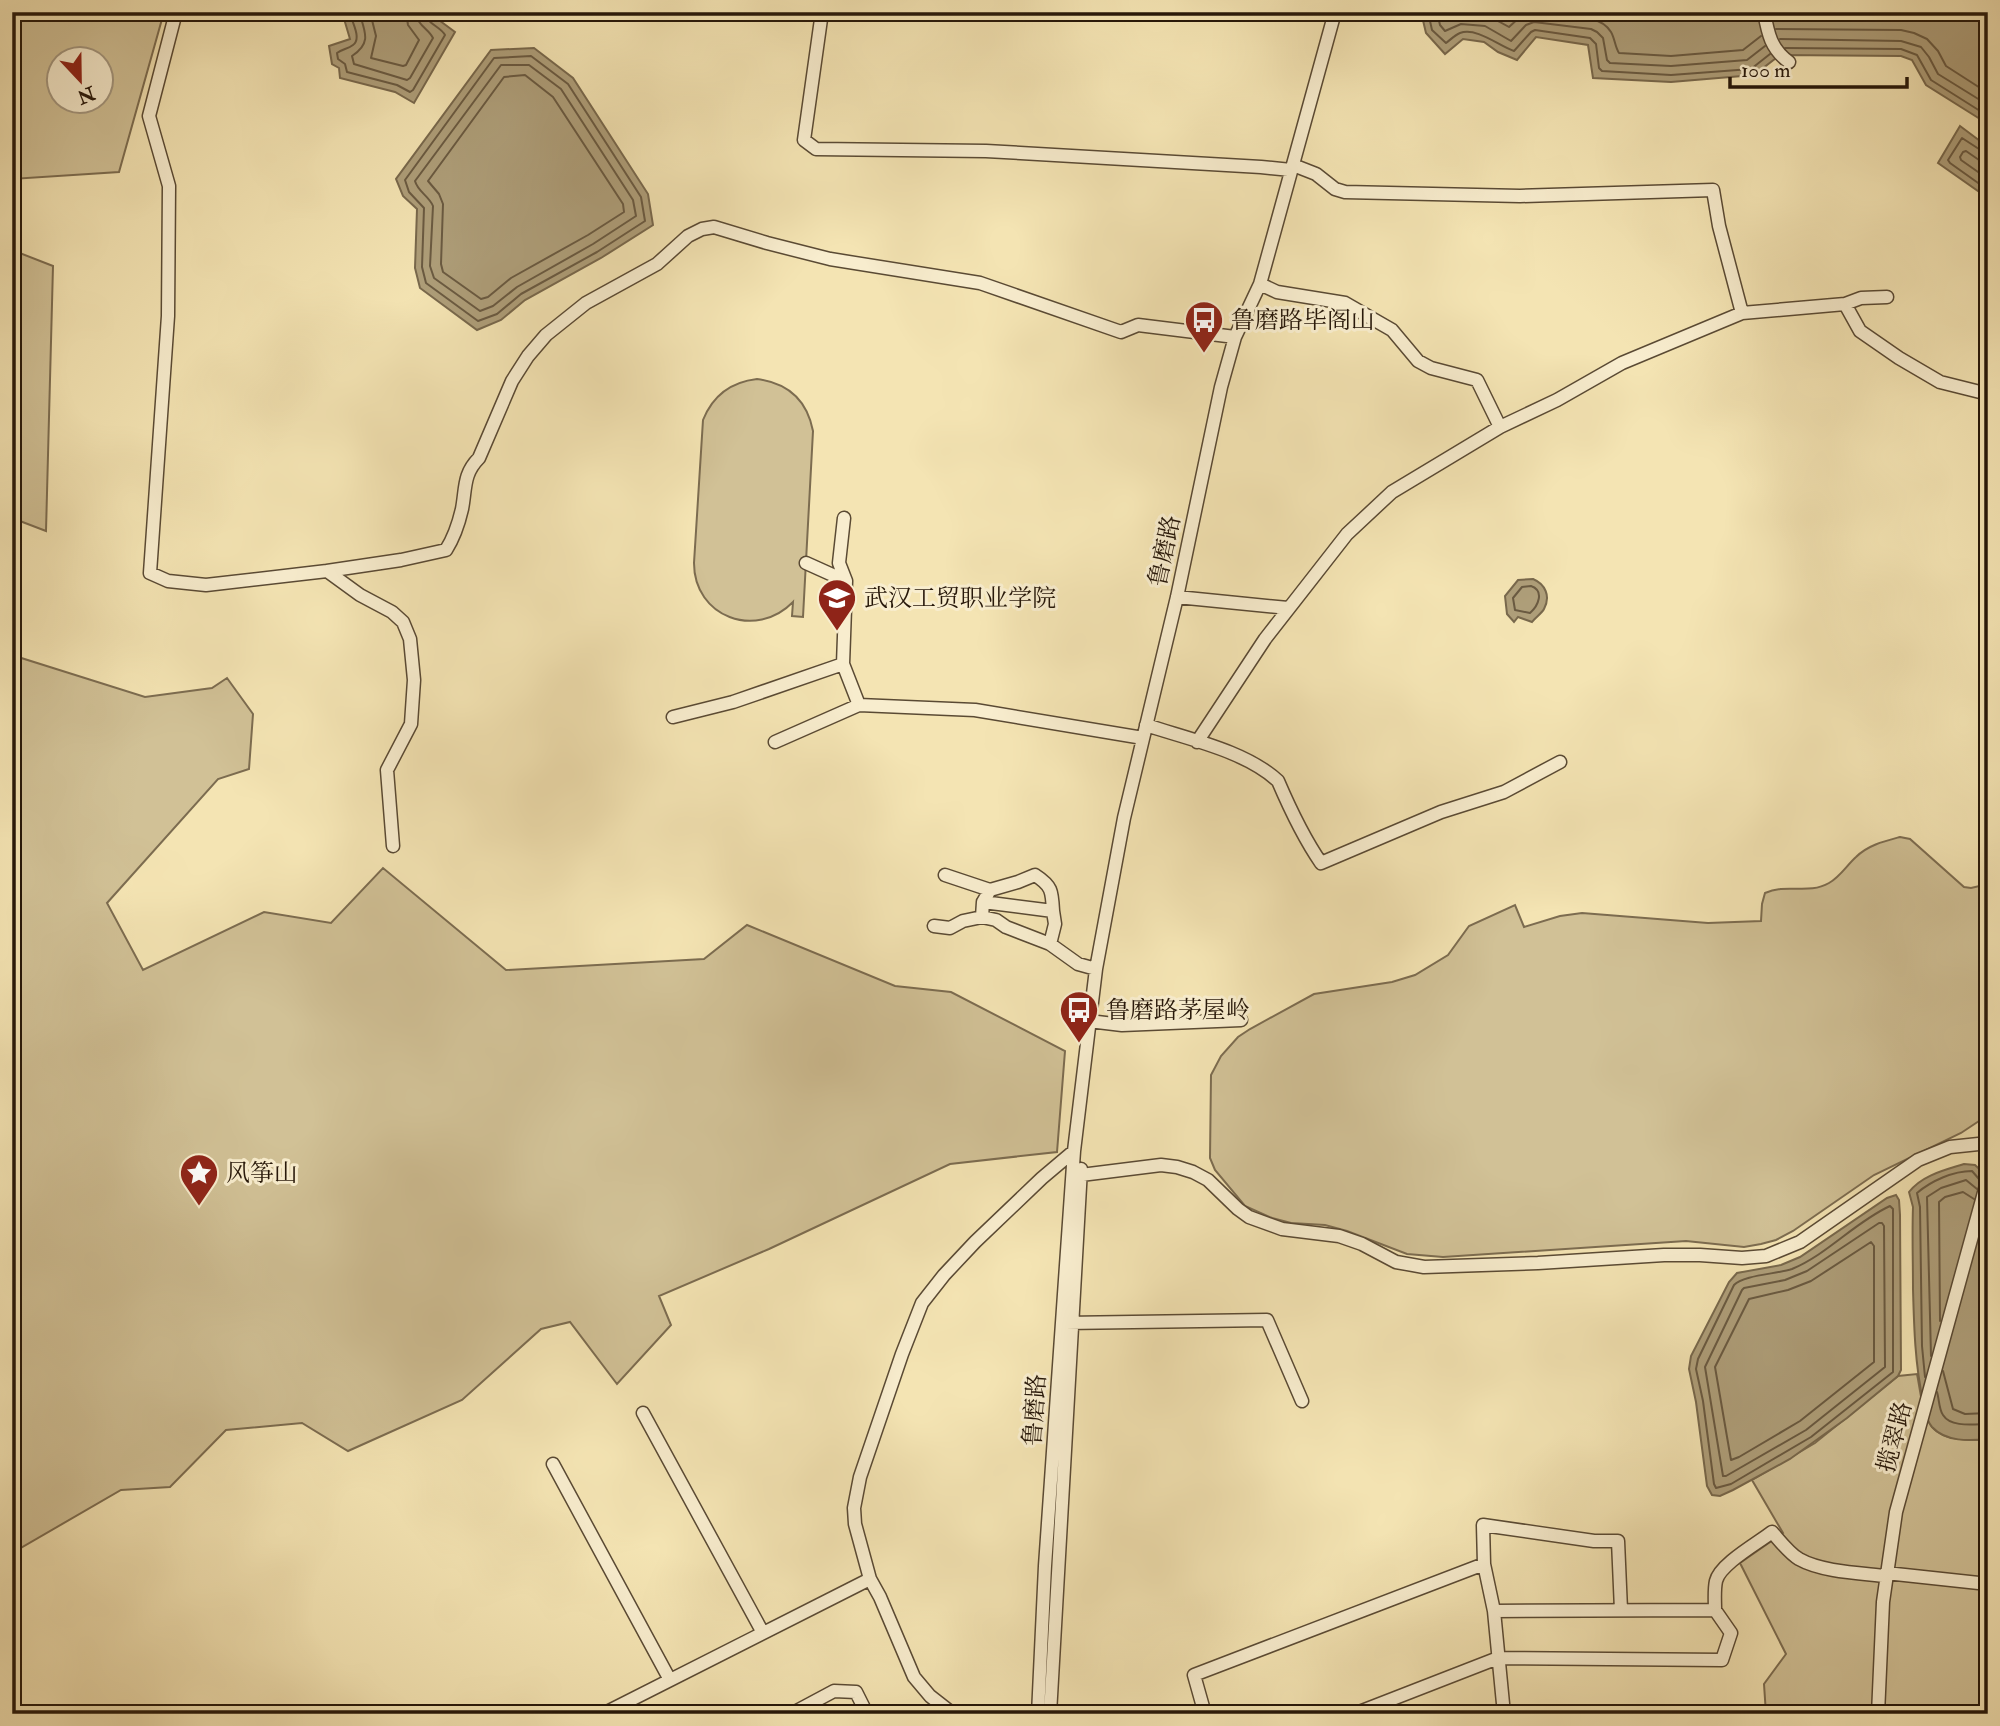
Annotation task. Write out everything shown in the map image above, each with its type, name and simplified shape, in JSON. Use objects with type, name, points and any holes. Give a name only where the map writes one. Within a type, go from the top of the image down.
[{"type":"street","points":[[176,12],[149,116],[169,186],[168,316],[150,573],[169,581],[206,585],[327,571],[446,551],[462,510],[464,484],[472,465],[479,458],[512,381],[528,356],[546,335],[586,303],[657,264],[688,236],[702,229],[724,229],[758,241],[830,259],[980,284],[1121,331],[1138,325],[1235,337]]},
{"type":"street","points":[[822,12],[804,140],[816,149],[986,151],[1292,168],[1316,174],[1335,189],[1345,192],[1520,196],[1713,190],[1719,226],[1742,313]]},
{"type":"street","name":"鲁磨路","points":[[1077,1175],[1074,1151],[1089,1021],[1124,818],[1177,597],[1221,387],[1235,337],[1260,284],[1335,12]]},
{"type":"street","points":[[1764,12],[1768,38],[1780,55],[1789,62]]},
{"type":"street","points":[[1260,284],[1278,292],[1345,303],[1392,330],[1425,365],[1477,380],[1500,427]]},
{"type":"street","points":[[1197,742],[1265,639],[1289,608],[1347,534],[1392,492],[1500,427],[1557,400],[1622,363],[1742,313],[1845,304],[1861,298],[1886,297]]},
{"type":"street","points":[[1845,304],[1860,331],[1899,358],[1940,382],[1988,394]]},
{"type":"street","points":[[844,518],[839,563],[846,581],[843,664],[859,705]]},
{"type":"street","points":[[806,563],[846,581]]},
{"type":"street","points":[[327,571],[359,595],[392,612],[403,622],[410,639],[414,680],[411,724],[387,770],[393,846]]},
{"type":"street","points":[[1177,597],[1289,608]]},
{"type":"street","points":[[673,717],[733,702],[843,664]]},
{"type":"street","points":[[775,742],[859,705],[975,710],[1144,732],[1197,742],[1255,764],[1278,781],[1300,829],[1321,863],[1441,812],[1504,792],[1560,762]]},
{"type":"street","points":[[945,875],[990,890],[1035,875],[1045,881],[1052,890],[1055,924],[1050,944]]},
{"type":"street","points":[[982,918],[983,902],[990,890]]},
{"type":"street","points":[[983,902],[1053,911]]},
{"type":"street","points":[[934,926],[950,928],[963,921],[982,918],[996,920],[1006,927],[1050,944],[1078,964],[1096,969]]},
{"type":"street","points":[[1089,1021],[1122,1025],[1241,1020]]},
{"type":"street","name":"鲁磨路","points":[[1050,1714],[1080,1109]]},
{"type":"street","points":[[1077,1175],[1161,1166],[1177,1167],[1208,1180],[1249,1217],[1282,1229],[1339,1236],[1362,1244],[1396,1262],[1424,1267],[1538,1264],[1664,1255],[1742,1258],[1766,1256],[1800,1242],[1926,1156],[1950,1147],[1988,1143]]},
{"type":"street","points":[[953,1714],[930,1696],[914,1677],[870,1579],[858,1537],[854,1508],[864,1465],[922,1303],[975,1242],[1074,1151]]},
{"type":"street","name":"揽翠路","points":[[1878,1714],[1886,1574],[1896,1512],[1988,1178]]},
{"type":"street","points":[[1068,1323],[1268,1320],[1302,1401]]},
{"type":"street","name":"鲁磨路","points":[[1038,1714],[1045,1566],[1068,1323]]},
{"type":"street","points":[[643,1413],[763,1633]]},
{"type":"street","points":[[553,1464],[670,1679]]},
{"type":"street","points":[[1504,1714],[1494,1611],[1484,1564],[1483,1525],[1594,1541],[1618,1541],[1621,1610]]},
{"type":"street","points":[[1354,1714],[1498,1658],[1722,1660],[1731,1633],[1715,1610],[1719,1574],[1772,1532],[1793,1555],[1806,1562],[1839,1570],[1988,1584]]},
{"type":"street","points":[[1205,1714],[1194,1675],[1484,1564]]},
{"type":"street","points":[[603,1714],[870,1579]]},
{"type":"street","points":[[1494,1611],[1715,1610]]},
{"type":"street","points":[[790,1714],[834,1691],[856,1692],[867,1714]]},
{"type":"shaded area","points":[[12,12],[164,12],[119,172],[12,179]]},
{"type":"shaded area","points":[[12,250],[53,266],[46,531],[12,518]]},
{"type":"shaded area","points":[[757,379],[778,384],[794,395],[806,410],[813,431],[803,617],[792,616],[793,602],[762,620],[745,621],[730,617],[716,609],[704,597],[697,582],[694,563],[703,420],[712,403],[724,391],[739,383]]},
{"type":"shaded area","points":[[12,654],[145,697],[212,688],[227,678],[253,714],[249,769],[218,779],[107,903],[143,970],[264,912],[331,923],[383,868],[506,970],[704,959],[747,925],[895,986],[951,992],[1065,1051],[1057,1152],[950,1164],[769,1249],[659,1296],[671,1325],[617,1384],[570,1322],[541,1329],[462,1400],[348,1451],[302,1423],[226,1430],[170,1487],[121,1490],[12,1553]]},
{"type":"shaded area","points":[[1900,837],[1910,839],[1964,887],[1988,884],[1985,925],[1988,934],[1988,1115],[1961,1133],[1874,1175],[1776,1240],[1744,1247],[1686,1241],[1443,1257],[1407,1254],[1325,1225],[1291,1223],[1272,1218],[1245,1206],[1215,1170],[1210,1158],[1211,1075],[1221,1056],[1238,1037],[1250,1029],[1314,994],[1392,982],[1415,975],[1448,955],[1469,926],[1515,905],[1524,927],[1560,916],[1582,913],[1708,923],[1761,921],[1765,893],[1781,889],[1813,888],[1829,883],[1866,849]]},
{"type":"shaded area","points":[[1917,1374],[1925,1413],[1935,1430],[1956,1439],[1988,1439],[1988,1714],[1766,1714],[1764,1684],[1786,1654],[1740,1563],[1783,1533],[1752,1480],[1815,1443],[1898,1376]]},
{"type":"water","points":[[342,12],[428,12],[455,32],[414,103],[395,92],[340,78],[339,68],[332,64],[329,46],[350,39]]},
{"type":"water","points":[[1421,12],[1988,12],[1988,124],[1926,85],[1912,60],[1901,56],[1780,55],[1754,75],[1671,82],[1593,78],[1588,45],[1536,37],[1517,60],[1484,42],[1463,39],[1445,54],[1426,33]]},
{"type":"water","points":[[534,48],[573,78],[648,194],[653,225],[601,258],[525,300],[501,320],[477,330],[420,288],[415,268],[417,209],[403,196],[396,179],[491,50]]},
{"type":"water","points":[[1960,126],[1988,147],[1988,198],[1938,163]]},
{"type":"water","points":[[1533,579],[1546,591],[1544,609],[1532,622],[1518,617],[1514,622],[1507,614],[1505,596],[1518,580]]},
{"type":"water","points":[[1964,1164],[1975,1165],[1988,1177],[1988,1439],[1973,1440],[1958,1439],[1938,1432],[1926,1415],[1915,1345],[1913,1207],[1909,1192],[1927,1177]]},
{"type":"water","points":[[1896,1195],[1900,1215],[1901,1370],[1898,1376],[1847,1418],[1790,1459],[1720,1496],[1712,1495],[1707,1486],[1689,1369],[1691,1356],[1729,1282],[1737,1273],[1781,1265],[1800,1257],[1887,1198]]},
{"type":"place","name":"鲁磨路毕阁山","points":[[1204,354]]},
{"type":"place","name":"武汉工贸职业学院","points":[[837,632]]},
{"type":"place","name":"鲁磨路茅屋岭","points":[[1079,1044]]},
{"type":"place","name":"风筝山","points":[[199,1207]]}]
